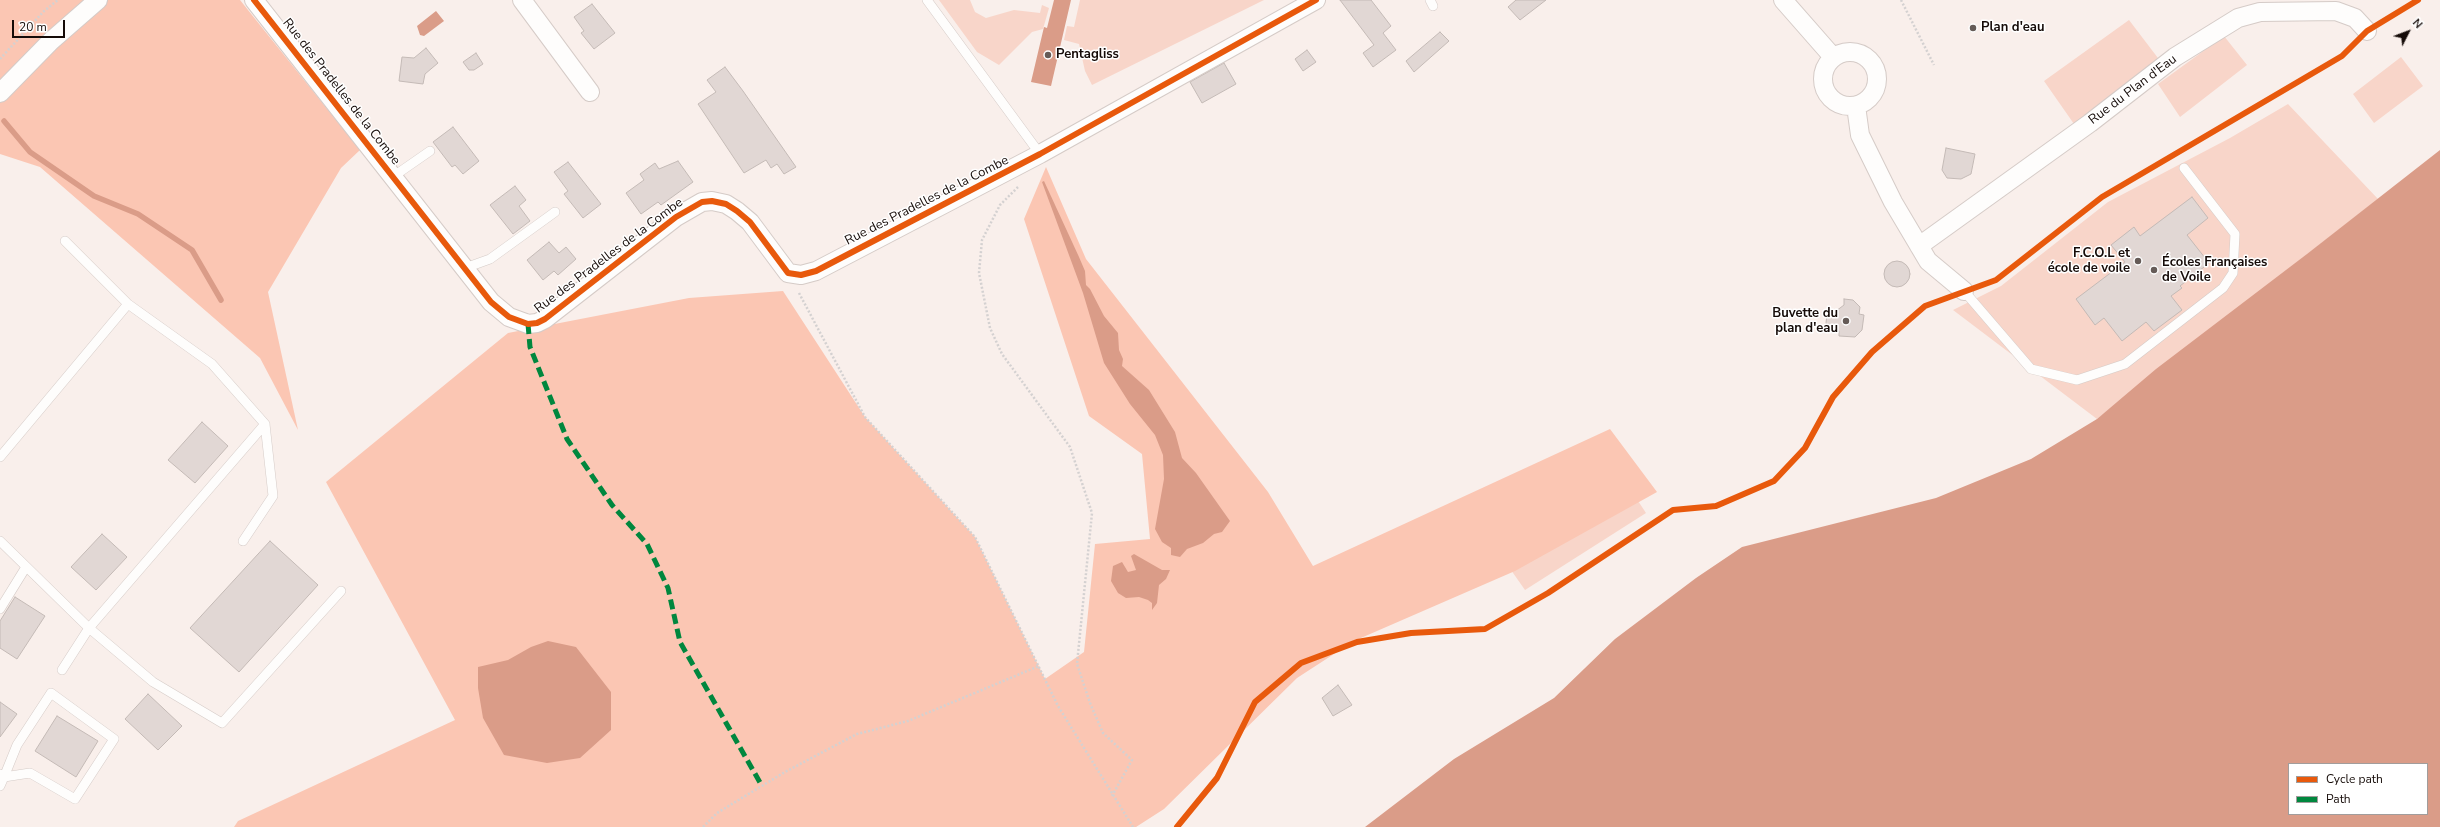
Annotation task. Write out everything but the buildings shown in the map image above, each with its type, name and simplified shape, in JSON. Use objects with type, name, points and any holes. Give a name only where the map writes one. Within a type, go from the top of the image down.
[{"type":"street","points":[[0,93],[51,41],[98,0]]},
{"type":"street","name":"Rue des Pradelles de la Combe","points":[[254,0],[465,268],[502,312],[518,322],[537,323],[545,319],[676,217],[689,208],[712,201],[726,204],[750,222],[788,273],[801,274],[816,271],[1040,154],[1316,0]]},
{"type":"street","points":[[522,0],[590,92]]},
{"type":"street","points":[[1783,0],[1834,57]]},
{"type":"street","name":"Rue du Plan d'Eau","points":[[1919,246],[2090,123],[2174,57],[2238,18],[2260,12],[2336,11],[2355,18],[2367,31]]},
{"type":"street","points":[[1854,51],[1870,60],[1875,67],[1878,76],[1873,94],[1867,101],[1856,106],[1840,104],[1832,99],[1826,92],[1823,74],[1826,66],[1834,57],[1846,52],[1854,51]]},
{"type":"street","points":[[1856,106],[1860,135],[1892,202],[1928,261],[1964,291]]},
{"type":"lane","points":[[927,0],[1040,154]]},
{"type":"lane","points":[[394,176],[430,151]]},
{"type":"lane","points":[[1964,291],[2031,369],[2077,380],[2125,364],[2223,288],[2233,273],[2235,234],[2184,168]]},
{"type":"lane","points":[[465,268],[490,260],[555,212]]},
{"type":"lane","points":[[65,241],[128,304],[212,364],[265,424],[273,496],[243,541]]},
{"type":"lane","points":[[0,457],[128,304]]},
{"type":"lane","points":[[62,670],[89,628],[265,424]]},
{"type":"lane","points":[[0,541],[89,628],[153,682],[222,723],[341,590]]},
{"type":"lane","points":[[0,610],[26,567]]},
{"type":"lane","points":[[0,786],[2,775],[17,745],[51,693],[114,739],[75,799],[30,773],[2,775]]},
{"type":"path","points":[[0,58],[44,11],[58,0]]},
{"type":"path","points":[[1901,0],[1934,65]]},
{"type":"path","points":[[1021,184],[1000,205],[982,240],[979,273],[990,328],[1002,354],[1070,447],[1092,513],[1077,664],[1090,703],[1103,733],[1132,760],[1112,796]]},
{"type":"path","points":[[788,273],[865,417],[975,537],[1058,706],[1112,796],[1133,827]]},
{"type":"path","points":[[703,827],[717,813],[785,772],[858,734],[908,721],[1038,666]]},
{"type":"shaded area","points":[[0,0],[240,0],[360,150],[341,168],[268,292],[298,430],[260,358],[40,167],[0,154]]},
{"type":"shaded area","points":[[939,0],[970,0],[975,12],[986,18],[1014,10],[1040,13],[1042,5],[1049,8],[1043,29],[1032,32],[999,65],[977,52]]},
{"type":"shaded area","name":"Pentagliss","points":[[1054,0],[1071,0],[1051,86],[1031,82],[1044,27],[1047,28]]},
{"type":"shaded area","points":[[1080,0],[1264,0],[1092,85],[1085,71],[1079,44],[1064,40],[1067,26],[1074,27]]},
{"type":"shaded area","points":[[436,11],[444,21],[424,36],[420,35],[417,26]]},
{"type":"shaded area","points":[[2129,20],[2161,62],[2074,124],[2044,81]]},
{"type":"shaded area","points":[[2224,36],[2247,65],[2180,117],[2158,84]]},
{"type":"shaded area","points":[[2401,57],[2423,86],[2374,123],[2353,94]]},
{"type":"shaded area","name":"Écoles Françaises de Voile","points":[[2288,104],[2378,199],[2097,419],[1953,310],[2001,286],[2108,202],[2230,138]]},
{"type":"shaded area","points":[[2440,150],[2440,827],[1365,827],[1454,759],[1554,698],[1615,639],[1696,578],[1742,547],[1936,498],[2031,459],[2097,419],[2156,369]]},
{"type":"shaded area","points":[[1046,167],[1086,259],[1268,492],[1313,566],[1610,429],[1657,492],[1515,571],[1354,641],[1297,678],[1164,809],[1136,827],[234,827],[238,821],[455,720],[326,482],[508,333],[689,298],[783,291],[865,417],[975,537],[1045,679],[1084,652],[1095,544],[1150,539],[1142,454],[1089,416],[1024,219]]},
{"type":"shaded area","points":[[1044,181],[1085,271],[1086,285],[1090,289],[1104,316],[1118,333],[1119,350],[1123,359],[1122,366],[1149,390],[1175,432],[1182,458],[1196,473],[1230,521],[1222,532],[1214,534],[1203,543],[1187,549],[1180,557],[1171,555],[1171,548],[1162,542],[1155,529],[1164,479],[1163,455],[1155,435],[1130,404],[1104,363],[1083,293],[1042,182]]},
{"type":"shaded area","points":[[1613,463],[1646,513],[1525,590],[1492,543]]},
{"type":"shaded area","points":[[1134,554],[1162,570],[1170,570],[1166,579],[1159,585],[1157,603],[1152,610],[1152,603],[1148,600],[1139,597],[1126,598],[1118,593],[1111,581],[1113,566],[1122,562],[1128,572],[1136,570],[1131,556]]},
{"type":"shaded area","points":[[548,641],[576,647],[611,692],[611,730],[580,758],[547,763],[504,755],[483,718],[478,688],[478,667],[508,660],[531,647]]},
{"type":"waterway","points":[[4,121],[30,152],[94,196],[138,214],[192,250],[221,300]]},
{"type":"marked path","points":[[528,324],[530,347],[567,439],[612,505],[647,544],[668,588],[680,642],[762,786]]},
{"type":"cycle path","points":[[254,0],[491,302],[509,317],[528,324],[537,323],[545,319],[676,217],[702,202],[712,201],[726,204],[737,211],[750,222],[788,273],[801,275],[816,271],[1040,154],[1316,0]]},
{"type":"cycle path","points":[[1177,827],[1217,778],[1255,702],[1301,663],[1357,642],[1411,633],[1485,629],[1548,593],[1673,510],[1716,506],[1774,481],[1805,448],[1833,397],[1872,352],[1925,306],[1996,280],[2102,197],[2342,56],[2367,31],[2418,0]]},
{"type":"place","name":"Plan d'eau","points":[[1973,28]]},
{"type":"place","name":"Pentagliss","points":[[1048,55]]},
{"type":"place","name":"F.C.O.L et école de voile","points":[[2138,261]]},
{"type":"place","name":"Écoles Françaises de Voile","points":[[2154,270]]},
{"type":"place","name":"Buvette du plan d'eau","points":[[1846,321]]}]
